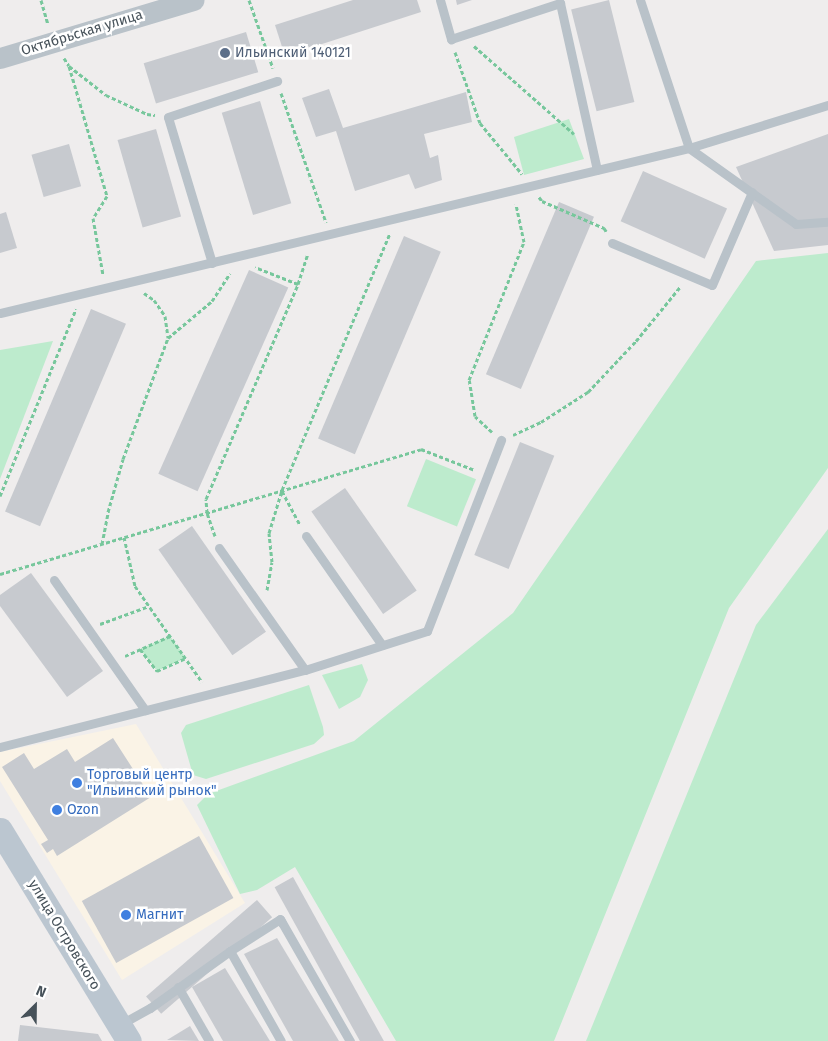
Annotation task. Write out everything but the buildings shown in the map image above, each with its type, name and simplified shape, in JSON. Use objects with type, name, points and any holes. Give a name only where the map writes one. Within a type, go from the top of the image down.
[{"type":"main road","name":"улица Островского","points":[[0,830],[124,1033]]},
{"type":"street","name":"Октябрьская улица","points":[[0,58],[193,0]]},
{"type":"lane","points":[[440,0],[451,39],[570,0]]},
{"type":"lane","points":[[640,0],[689,148],[796,224],[828,222]]},
{"type":"lane","points":[[560,3],[597,170]]},
{"type":"lane","points":[[212,263],[168,117],[277,81]]},
{"type":"lane","points":[[0,313],[212,263],[236,260],[313,238],[689,148],[828,105]]},
{"type":"lane","points":[[612,243],[689,277],[712,285],[752,192]]},
{"type":"lane","points":[[0,747],[305,670],[427,631],[501,440]]},
{"type":"lane","points":[[306,536],[382,645]]},
{"type":"lane","points":[[219,548],[305,670]]},
{"type":"lane","points":[[54,580],[145,710]]},
{"type":"lane","points":[[124,1033],[150,1008],[178,987],[230,951],[281,922],[350,1041]]},
{"type":"lane","points":[[230,951],[281,1041]]},
{"type":"lane","points":[[178,987],[210,1041]]},
{"type":"path","points":[[249,0],[330,234]]},
{"type":"path","points":[[462,35],[592,151]]},
{"type":"path","points":[[451,39],[480,123],[532,186],[542,201],[604,228],[612,243]]},
{"type":"path","points":[[53,42],[69,66],[106,196],[93,218],[106,288]]},
{"type":"path","points":[[69,66],[106,95],[147,114],[168,117]]},
{"type":"path","points":[[512,191],[524,242],[469,380],[475,416],[501,440],[541,422],[588,392],[636,341],[689,277]]},
{"type":"path","points":[[264,611],[272,562],[269,533],[282,490],[396,219]]},
{"type":"path","points":[[219,548],[206,513],[206,499],[298,284],[313,238]]},
{"type":"path","points":[[168,338],[212,301],[236,260],[298,284]]},
{"type":"path","points":[[102,544],[108,512],[123,458],[168,338],[165,316],[154,300],[130,282]]},
{"type":"path","points":[[0,496],[82,294]]},
{"type":"path","points":[[0,574],[421,449],[487,475]]},
{"type":"path","points":[[282,490],[306,536]]},
{"type":"path","points":[[124,538],[135,586],[211,694]]},
{"type":"path","points":[[87,628],[149,606]]},
{"type":"path","points":[[111,662],[170,636]]},
{"type":"path","points":[[140,649],[157,671],[186,658]]},
{"type":"shaded area","points":[[136,724],[245,903],[122,980],[0,781],[0,752]]},
{"type":"green space","points":[[569,119],[584,159],[524,175],[514,137]]},
{"type":"green space","points":[[828,253],[828,468],[729,608],[554,1041],[396,1041],[295,867],[257,890],[240,894],[197,805],[208,794],[354,741],[513,613],[756,261]]},
{"type":"green space","points":[[53,341],[0,479],[0,350]]},
{"type":"green space","points":[[426,459],[476,479],[457,527],[407,506]]},
{"type":"green space","points":[[828,529],[828,1041],[586,1041],[756,625]]},
{"type":"green space","points":[[170,636],[186,658],[157,671],[140,649]]},
{"type":"green space","points":[[362,664],[368,680],[360,697],[339,709],[322,675]]},
{"type":"green space","points":[[309,685],[324,735],[314,744],[206,779],[193,775],[181,733],[186,725]]},
{"type":"place","name":"Ильинский 140121","points":[[225,53]]},
{"type":"place","name":"Торговый центр \"Ильинский рынок\"","points":[[77,783]]},
{"type":"place","name":"Ozon","points":[[57,810]]},
{"type":"place","name":"Магнит","points":[[126,915]]}]
